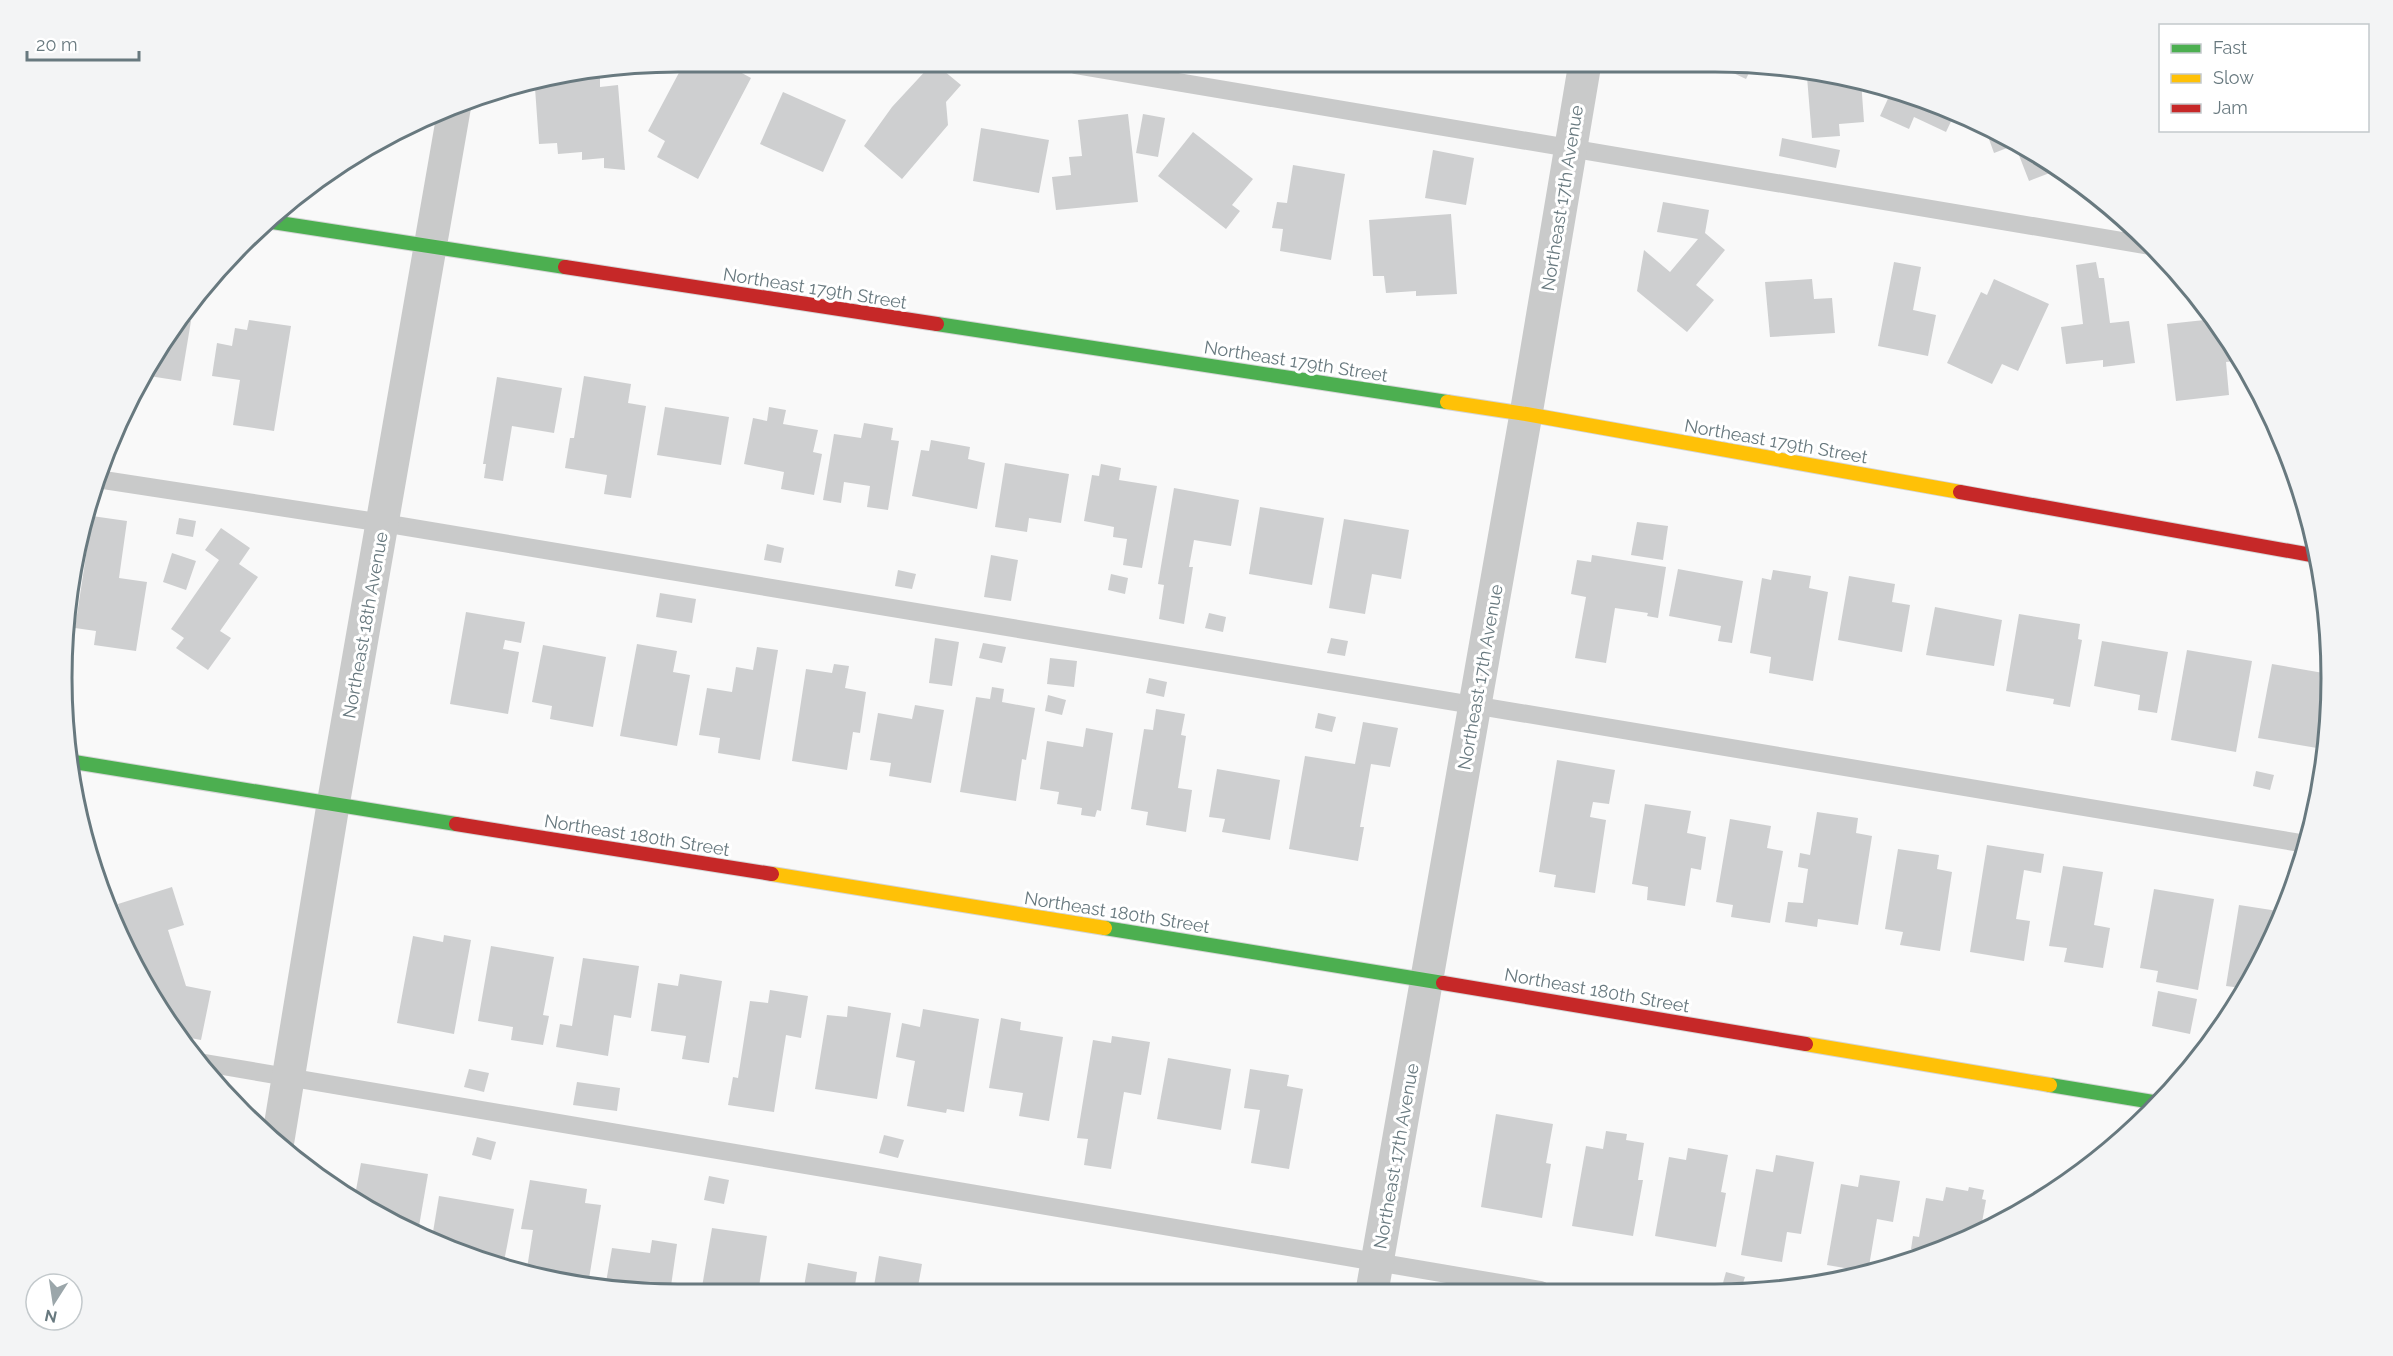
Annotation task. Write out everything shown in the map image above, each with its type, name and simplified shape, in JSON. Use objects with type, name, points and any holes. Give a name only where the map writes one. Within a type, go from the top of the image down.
[{"type":"street","name":"Northeast 17th Avenue","points":[[1375,1276],[1583,72]]},
{"type":"street","name":"Northeast 18th Avenue","points":[[279,1135],[333,805],[432,248],[453,115]]},
{"type":"street","name":"Northeast 179th Street","points":[[277,223],[1526,414],[2308,554]]},
{"type":"street","name":"Northeast 180th Street","points":[[78,762],[1427,980],[2149,1101]]},
{"type":"lane","points":[[1118,72],[2139,244]]},
{"type":"lane","points":[[105,480],[383,523],[2298,843]]},
{"type":"lane","points":[[211,1064],[1375,1276],[1470,1284]]},
{"type":"building","points":[[679,72],[740,72],[751,78],[698,179],[657,157],[665,141],[648,131]]},
{"type":"building","points":[[924,72],[945,72],[961,85],[946,102],[948,125],[902,179],[864,146],[892,107]]},
{"type":"building","points":[[1732,72],[1749,73],[1746,79]]},
{"type":"building","points":[[600,77],[600,87],[618,85],[625,170],[604,168],[604,158],[582,160],[582,152],[558,154],[557,143],[539,144],[535,90]]},
{"type":"building","points":[[1807,79],[1862,91],[1864,122],[1839,124],[1840,136],[1812,138]]},
{"type":"building","points":[[783,92],[846,120],[823,172],[760,144]]},
{"type":"building","points":[[1888,98],[1952,120],[1946,132],[1914,117],[1909,129],[1880,116]]},
{"type":"building","points":[[1128,114],[1138,202],[1056,210],[1052,177],[1071,175],[1069,157],[1082,156],[1078,120]]},
{"type":"building","points":[[1143,114],[1165,118],[1158,157],[1136,153]]},
{"type":"building","points":[[981,128],[1049,140],[1039,193],[973,181]]},
{"type":"building","points":[[1193,132],[1253,179],[1232,205],[1240,211],[1226,229],[1158,176]]},
{"type":"building","points":[[1988,137],[2008,148],[1994,153]]},
{"type":"building","points":[[1782,138],[1840,150],[1836,168],[1779,156]]},
{"type":"building","points":[[1433,150],[1474,158],[1466,205],[1425,198]]},
{"type":"building","points":[[2018,153],[2050,173],[2029,181]]},
{"type":"building","points":[[1293,165],[1345,174],[1331,260],[1280,251],[1283,229],[1272,228],[1277,202],[1287,203]]},
{"type":"building","points":[[1663,202],[1709,210],[1705,233],[1725,250],[1696,285],[1714,300],[1687,332],[1637,291],[1644,250],[1670,272],[1698,239],[1657,232]]},
{"type":"building","points":[[1451,214],[1457,294],[1416,296],[1416,291],[1386,293],[1384,276],[1373,276],[1369,220]]},
{"type":"building","points":[[1894,262],[1921,267],[1913,310],[1936,315],[1928,356],[1878,346]]},
{"type":"building","points":[[2096,262],[2099,278],[2104,278],[2110,323],[2129,321],[2135,363],[2103,367],[2103,360],[2066,364],[2061,327],[2083,324],[2076,265]]},
{"type":"building","points":[[1812,279],[1814,299],[1832,298],[1835,333],[1770,337],[1765,282]]},
{"type":"building","points":[[1994,279],[2049,304],[2018,371],[2002,364],[1992,384],[1947,363],[1981,292],[1987,295]]},
{"type":"building","points":[[249,320],[291,326],[274,431],[233,425],[240,380],[212,376],[217,343],[232,346],[235,328],[247,330]]},
{"type":"building","points":[[2204,320],[2232,361],[2226,362],[2229,395],[2176,401],[2167,324]]},
{"type":"building","points":[[189,321],[191,321],[181,381],[152,376]]},
{"type":"building","points":[[584,376],[631,384],[628,403],[646,406],[631,498],[604,494],[607,475],[565,468],[570,438],[574,438]]},
{"type":"building","points":[[497,377],[562,388],[554,433],[512,426],[503,481],[484,478],[486,464],[483,464]]},
{"type":"building","points":[[665,407],[729,417],[721,465],[657,455]]},
{"type":"building","points":[[769,407],[786,410],[783,424],[818,430],[813,452],[822,454],[814,495],[781,489],[784,472],[744,464],[753,418],[767,421]]},
{"type":"building","points":[[864,423],[893,428],[891,440],[899,441],[888,510],[867,507],[870,486],[844,482],[841,503],[823,500],[834,434],[861,438]]},
{"type":"building","points":[[931,440],[970,447],[968,459],[985,463],[977,509],[912,496],[921,450],[929,451]]},
{"type":"building","points":[[1005,463],[1069,474],[1061,523],[1029,518],[1027,532],[995,527]]},
{"type":"building","points":[[1101,464],[1121,468],[1119,480],[1157,486],[1142,568],[1123,565],[1127,539],[1113,537],[1114,527],[1084,521],[1092,475],[1099,476]]},
{"type":"building","points":[[1174,488],[1239,500],[1231,546],[1194,540],[1189,567],[1193,567],[1184,624],[1159,619],[1164,585],[1158,584]]},
{"type":"building","points":[[1260,507],[1324,518],[1312,585],[1249,574]]},
{"type":"building","points":[[94,516],[127,521],[119,578],[147,582],[136,651],[94,645],[96,631],[75,628]]},
{"type":"building","points":[[179,518],[196,521],[193,537],[176,534]]},
{"type":"building","points":[[1344,519],[1409,530],[1401,579],[1372,574],[1365,614],[1329,608]]},
{"type":"building","points":[[1637,522],[1668,526],[1663,560],[1631,555]]},
{"type":"building","points":[[221,528],[250,548],[239,564],[258,577],[220,631],[231,638],[208,670],[176,648],[184,638],[171,629],[219,560],[205,550]]},
{"type":"building","points":[[767,544],[784,548],[781,563],[764,560]]},
{"type":"building","points":[[172,553],[196,561],[186,590],[163,582]]},
{"type":"building","points":[[991,555],[1018,560],[1011,601],[984,597]]},
{"type":"building","points":[[1592,555],[1666,567],[1658,618],[1647,616],[1648,613],[1615,608],[1606,663],[1575,658],[1586,597],[1571,594],[1577,560],[1591,562]]},
{"type":"building","points":[[1678,569],[1743,581],[1732,643],[1718,641],[1721,626],[1669,616]]},
{"type":"building","points":[[898,570],[916,574],[912,589],[895,586]]},
{"type":"building","points":[[1773,570],[1811,576],[1809,588],[1828,592],[1813,681],[1769,673],[1771,657],[1750,653],[1762,578],[1771,580]]},
{"type":"building","points":[[1111,574],[1128,578],[1125,594],[1108,590]]},
{"type":"building","points":[[1849,576],[1895,584],[1892,602],[1910,605],[1902,652],[1838,640]]},
{"type":"building","points":[[660,593],[696,599],[692,623],[656,617]]},
{"type":"building","points":[[1935,607],[2002,620],[1994,666],[1926,655]]},
{"type":"building","points":[[466,612],[525,622],[521,643],[505,640],[503,649],[519,652],[508,714],[450,704]]},
{"type":"building","points":[[1209,613],[1226,617],[1223,632],[1205,628]]},
{"type":"building","points":[[2019,614],[2080,624],[2078,639],[2082,640],[2070,707],[2053,704],[2054,699],[2006,691]]},
{"type":"building","points":[[935,638],[959,642],[952,686],[929,683]]},
{"type":"building","points":[[1331,638],[1348,641],[1345,656],[1327,653]]},
{"type":"building","points":[[2102,641],[2168,652],[2157,713],[2138,710],[2140,695],[2094,686]]},
{"type":"building","points":[[983,643],[1006,647],[1002,663],[979,658]]},
{"type":"building","points":[[637,644],[677,651],[673,672],[690,675],[677,746],[620,736]]},
{"type":"building","points":[[543,645],[606,657],[593,727],[550,719],[552,706],[532,702]]},
{"type":"building","points":[[757,647],[778,650],[760,760],[718,753],[720,738],[699,735],[707,688],[732,692],[736,667],[753,670]]},
{"type":"building","points":[[2187,650],[2252,661],[2236,752],[2171,740]]},
{"type":"building","points":[[1050,658],[1077,661],[1074,687],[1047,684]]},
{"type":"building","points":[[834,664],[849,666],[845,688],[866,692],[860,733],[853,732],[847,770],[792,761],[806,669],[832,673]]},
{"type":"building","points":[[2272,664],[2321,673],[2317,748],[2258,738]]},
{"type":"building","points":[[1149,678],[1167,682],[1164,697],[1146,693]]},
{"type":"building","points":[[992,687],[1004,689],[1002,702],[1035,708],[1026,760],[1022,759],[1016,801],[960,792],[976,697],[990,699]]},
{"type":"building","points":[[1048,695],[1066,700],[1062,715],[1045,711]]},
{"type":"building","points":[[915,705],[944,710],[931,783],[889,776],[891,763],[870,760],[878,713],[912,719]]},
{"type":"building","points":[[1156,709],[1185,714],[1181,735],[1186,736],[1178,788],[1192,790],[1186,832],[1146,825],[1148,812],[1131,809],[1144,729],[1153,730]]},
{"type":"building","points":[[1318,713],[1336,717],[1332,732],[1315,728]]},
{"type":"building","points":[[1363,722],[1398,728],[1390,767],[1371,764],[1360,827],[1364,827],[1358,861],[1289,849],[1305,756],[1355,764]]},
{"type":"building","points":[[1086,728],[1113,733],[1101,811],[1097,810],[1095,817],[1081,815],[1082,808],[1057,804],[1059,792],[1040,789],[1047,741],[1083,747]]},
{"type":"building","points":[[1557,760],[1615,770],[1609,804],[1593,802],[1590,817],[1606,820],[1595,893],[1554,887],[1556,875],[1539,872]]},
{"type":"building","points":[[1217,769],[1280,780],[1270,840],[1222,832],[1225,819],[1209,817]]},
{"type":"building","points":[[2256,771],[2274,775],[2270,790],[2253,786]]},
{"type":"building","points":[[1645,804],[1691,811],[1687,833],[1706,837],[1701,870],[1691,868],[1685,906],[1647,900],[1648,887],[1632,884]]},
{"type":"building","points":[[1817,812],[1858,818],[1856,833],[1872,836],[1858,925],[1818,919],[1817,927],[1785,922],[1788,902],[1803,903],[1808,869],[1798,867],[1800,853],[1810,855]]},
{"type":"building","points":[[1730,819],[1771,826],[1767,848],[1783,851],[1770,923],[1731,917],[1733,905],[1716,902]]},
{"type":"building","points":[[1987,845],[2044,854],[2041,873],[2024,870],[2016,919],[2030,921],[2024,961],[1970,952]]},
{"type":"building","points":[[1898,849],[1939,855],[1937,869],[1952,872],[1940,951],[1900,945],[1903,932],[1885,929]]},
{"type":"building","points":[[2063,866],[2103,872],[2094,925],[2110,928],[2103,968],[2064,962],[2067,948],[2049,946]]},
{"type":"building","points":[[172,887],[184,925],[168,930],[186,986],[211,991],[201,1040],[191,1038],[153,981],[134,946],[118,904]]},
{"type":"building","points":[[2154,889],[2214,899],[2198,990],[2156,982],[2158,971],[2140,968]]},
{"type":"building","points":[[2239,905],[2275,911],[2259,946],[2236,987],[2226,986]]},
{"type":"building","points":[[444,935],[471,940],[454,1034],[397,1023],[413,936],[443,942]]},
{"type":"building","points":[[491,946],[554,957],[543,1015],[549,1016],[543,1045],[511,1040],[513,1027],[478,1021]]},
{"type":"building","points":[[583,958],[639,966],[631,1018],[614,1015],[608,1056],[556,1047],[560,1024],[572,1026]]},
{"type":"building","points":[[680,974],[722,981],[709,1063],[682,1059],[686,1036],[651,1031],[658,983],[678,986]]},
{"type":"building","points":[[770,990],[808,996],[801,1038],[786,1035],[774,1112],[728,1105],[733,1077],[738,1078],[750,1001],[768,1003]]},
{"type":"building","points":[[2158,991],[2197,999],[2190,1034],[2152,1026]]},
{"type":"building","points":[[848,1006],[891,1013],[877,1099],[815,1089],[827,1015],[847,1017]]},
{"type":"building","points":[[923,1009],[979,1019],[964,1112],[947,1109],[946,1113],[907,1106],[915,1061],[896,1057],[902,1023],[920,1027]]},
{"type":"building","points":[[1001,1018],[1021,1022],[1020,1030],[1063,1037],[1049,1121],[1019,1116],[1023,1093],[989,1088]]},
{"type":"building","points":[[1112,1036],[1150,1042],[1141,1095],[1124,1092],[1111,1169],[1084,1165],[1088,1139],[1077,1138],[1093,1040],[1111,1043]]},
{"type":"building","points":[[1168,1058],[1231,1069],[1221,1130],[1157,1119]]},
{"type":"building","points":[[469,1069],[489,1073],[484,1092],[464,1087]]},
{"type":"building","points":[[1250,1069],[1289,1075],[1287,1086],[1303,1089],[1289,1169],[1251,1163],[1260,1110],[1244,1108]]},
{"type":"building","points":[[577,1082],[620,1088],[617,1111],[573,1105]]},
{"type":"building","points":[[1496,1114],[1553,1124],[1546,1163],[1551,1164],[1542,1218],[1481,1207]]},
{"type":"building","points":[[1606,1131],[1627,1134],[1626,1140],[1644,1143],[1638,1180],[1643,1180],[1633,1236],[1572,1226],[1586,1146],[1603,1149]]},
{"type":"building","points":[[884,1135],[904,1140],[898,1158],[879,1153]]},
{"type":"building","points":[[477,1137],[496,1142],[491,1160],[472,1155]]},
{"type":"building","points":[[1688,1148],[1728,1155],[1721,1192],[1726,1193],[1716,1247],[1655,1236],[1669,1157],[1686,1160]]},
{"type":"building","points":[[1776,1155],[1814,1162],[1801,1234],[1787,1232],[1782,1262],[1741,1255],[1756,1169],[1773,1172]]},
{"type":"building","points":[[361,1163],[428,1174],[419,1226],[356,1191]]},
{"type":"building","points":[[1860,1175],[1900,1181],[1893,1222],[1877,1219],[1869,1264],[1848,1269],[1827,1265],[1841,1184],[1858,1187]]},
{"type":"building","points":[[709,1176],[729,1180],[724,1204],[704,1200]]},
{"type":"building","points":[[530,1180],[587,1189],[585,1203],[601,1205],[589,1277],[528,1265],[533,1230],[521,1229]]},
{"type":"building","points":[[1946,1187],[1968,1191],[1969,1187],[1984,1190],[1982,1199],[1986,1200],[1982,1222],[1915,1250],[1911,1249],[1913,1236],[1919,1237],[1926,1198],[1943,1201]]},
{"type":"building","points":[[439,1196],[514,1209],[505,1258],[433,1232]]},
{"type":"building","points":[[712,1228],[767,1236],[759,1284],[703,1284]]},
{"type":"building","points":[[652,1240],[677,1244],[671,1284],[606,1280],[612,1248],[650,1253]]},
{"type":"building","points":[[879,1256],[922,1264],[918,1284],[874,1284]]},
{"type":"building","points":[[808,1263],[857,1272],[855,1284],[804,1284]]},
{"type":"building","points":[[1726,1272],[1745,1277],[1743,1283],[1723,1284]]},
{"type":"traffic: fast","points":[[277,223],[565,267]]},
{"type":"traffic: fast","points":[[937,324],[1447,402]]},
{"type":"traffic: fast","points":[[78,763],[456,824]]},
{"type":"traffic: fast","points":[[1105,928],[1443,983]]},
{"type":"traffic: fast","points":[[2050,1085],[2149,1101]]},
{"type":"traffic: slow","points":[[1447,402],[1526,414],[1960,492]]},
{"type":"traffic: slow","points":[[772,874],[1105,928]]},
{"type":"traffic: slow","points":[[1806,1044],[2050,1085]]},
{"type":"traffic: jam","points":[[565,267],[937,324]]},
{"type":"traffic: jam","points":[[1960,492],[2308,554]]},
{"type":"traffic: jam","points":[[456,824],[772,874]]},
{"type":"traffic: jam","points":[[1443,983],[1806,1044]]}]
